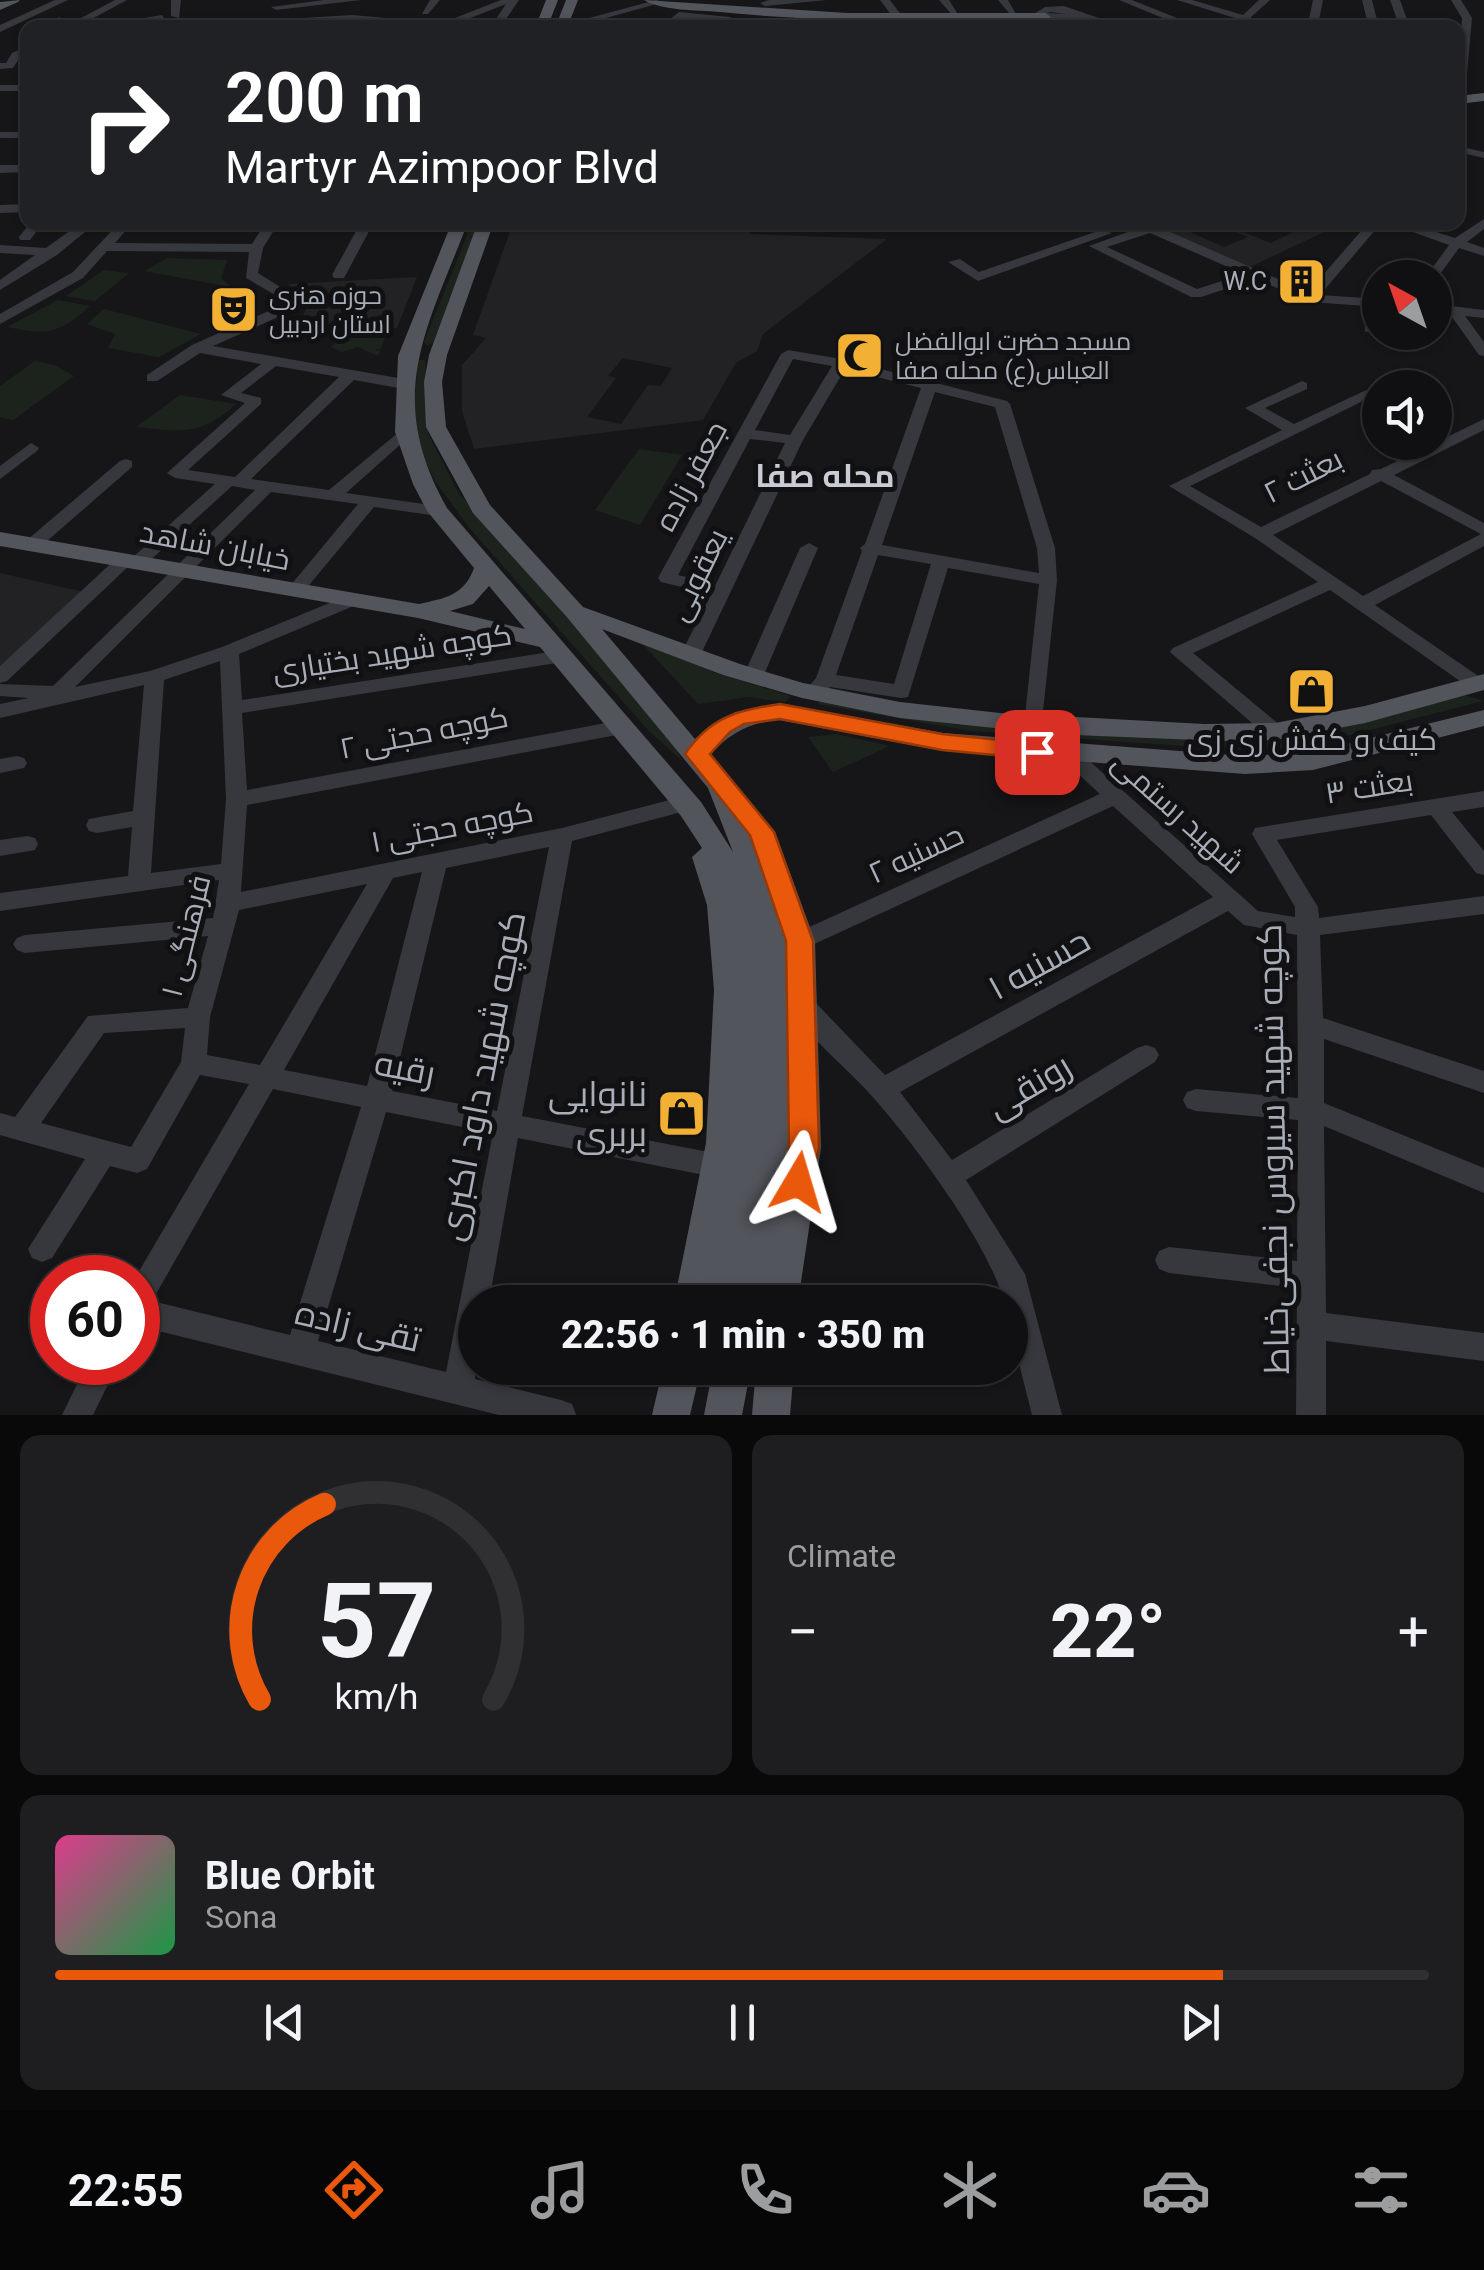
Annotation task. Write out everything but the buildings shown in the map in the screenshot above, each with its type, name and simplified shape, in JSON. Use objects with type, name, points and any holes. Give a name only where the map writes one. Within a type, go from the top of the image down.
[{"type":"main road","points":[[0,6],[14,0]]},
{"type":"main road","points":[[658,0],[730,20],[836,20]]},
{"type":"main road","points":[[688,0],[766,4],[836,20]]},
{"type":"main road","points":[[909,20],[1014,12],[1055,16]]},
{"type":"main road","points":[[998,20],[1055,16]]},
{"type":"main road","points":[[457,230],[407,356],[404,384],[405,432],[438,511],[487,564],[688,807],[734,850]]},
{"type":"main road","points":[[483,230],[438,355],[433,382],[436,427],[481,508],[762,832],[800,941],[804,1148],[784,1250],[781,1285]]},
{"type":"main road","points":[[407,356],[438,355]]},
{"type":"main road","name":"خیابان شاهد","points":[[0,539],[418,611],[557,649]]},
{"type":"main road","points":[[418,611],[466,598],[479,589],[487,564]]},
{"type":"main road","points":[[574,611],[942,742],[1245,765],[1313,761],[1484,718]]},
{"type":"main road","points":[[697,754],[722,727],[739,718],[780,712],[814,696],[1034,724],[1226,732],[1346,720],[1482,685]]},
{"type":"main road","points":[[720,785],[734,850],[752,992],[744,1285]]},
{"type":"main road","points":[[688,807],[721,905],[746,1153],[715,1285]]},
{"type":"main road","points":[[695,1285],[704,1229],[746,1153]]},
{"type":"main road","points":[[704,1229],[724,1254],[738,1263],[784,1250]]},
{"type":"main road","points":[[671,1415],[678,1385]]},
{"type":"main road","points":[[688,1415],[694,1385]]},
{"type":"main road","points":[[723,1415],[729,1385]]},
{"type":"main road","points":[[770,1415],[773,1385]]},
{"type":"street","points":[[27,20],[63,0]]},
{"type":"street","points":[[112,9],[122,0]]},
{"type":"street","points":[[176,0],[176,16]]},
{"type":"street","points":[[263,4],[356,0]]},
{"type":"street","points":[[352,18],[370,0]]},
{"type":"street","points":[[425,12],[435,0]]},
{"type":"street","points":[[459,20],[512,0]]},
{"type":"street","points":[[587,20],[658,0]]},
{"type":"street","points":[[766,4],[822,0],[836,20]]},
{"type":"street","points":[[885,0],[900,20]]},
{"type":"street","points":[[944,0],[956,14]]},
{"type":"street","points":[[1003,0],[1014,12]]},
{"type":"street","points":[[1124,0],[1176,20]]},
{"type":"street","points":[[1182,0],[1248,19],[1263,2]]},
{"type":"street","points":[[1247,0],[1263,2]]},
{"type":"street","points":[[1456,0],[1467,18],[1465,40]]},
{"type":"street","points":[[287,3],[293,20],[375,20]]},
{"type":"street","points":[[72,20],[95,6],[136,8]]},
{"type":"street","points":[[148,20],[232,11],[233,20]]},
{"type":"street","points":[[1055,16],[1074,14],[1095,20]]},
{"type":"street","points":[[673,20],[679,15],[730,20]]},
{"type":"street","points":[[797,20],[800,17]]},
{"type":"street","points":[[1444,260],[1456,244],[1484,223]]},
{"type":"street","points":[[25,236],[31,230]]},
{"type":"street","points":[[0,286],[81,230]]},
{"type":"street","points":[[2,317],[78,275],[120,230]]},
{"type":"street","points":[[152,378],[197,348],[287,308],[292,300],[251,275],[256,248],[268,230]]},
{"type":"street","points":[[339,275],[364,230]]},
{"type":"street","points":[[955,262],[978,276],[1124,230]]},
{"type":"street","points":[[1130,230],[1096,246],[1196,294],[1256,275]]},
{"type":"street","points":[[1152,230],[1310,298],[1362,302]]},
{"type":"street","points":[[1310,298],[1369,230]]},
{"type":"street","points":[[1415,230],[1484,252]]},
{"type":"street","points":[[106,246],[256,248]]},
{"type":"street","points":[[0,249],[52,252]]},
{"type":"street","points":[[1454,310],[1484,314]]},
{"type":"street","points":[[1454,310],[1484,352]]},
{"type":"street","points":[[197,348],[404,384]]},
{"type":"street","name":"جعفر زاده","points":[[719,590],[668,578],[744,433],[788,354],[842,362]]},
{"type":"street","points":[[274,361],[230,395],[256,401],[176,472],[438,511]]},
{"type":"street","points":[[842,362],[1002,404],[1046,548],[1048,580],[1034,724]]},
{"type":"street","name":"یعقوبی","points":[[690,654],[795,440],[842,362]]},
{"type":"street","points":[[0,677],[131,561],[234,480],[350,375]]},
{"type":"street","points":[[930,385],[814,696],[901,692],[942,562]]},
{"type":"street","points":[[1294,430],[1253,408],[1302,386]]},
{"type":"street","points":[[1362,397],[1178,486],[1260,534],[1328,584],[1482,685]]},
{"type":"street","name":"بعثت ۲","points":[[1260,534],[1484,424]]},
{"type":"street","points":[[332,496],[405,432]]},
{"type":"street","points":[[744,433],[795,440]]},
{"type":"street","points":[[0,474],[31,448]]},
{"type":"street","points":[[33,544],[126,464]]},
{"type":"street","points":[[1378,474],[1484,530]]},
{"type":"street","points":[[59,695],[268,486]]},
{"type":"street","points":[[294,592],[369,502]]},
{"type":"street","points":[[1361,605],[1484,539]]},
{"type":"street","points":[[754,677],[809,548]]},
{"type":"street","points":[[869,548],[1048,580]]},
{"type":"street","points":[[1274,730],[1180,652],[1328,584]]},
{"type":"street","points":[[0,711],[154,676],[229,651],[349,600]]},
{"type":"street","name":"کوچه شهید بختیاری","points":[[230,708],[557,649]]},
{"type":"street","name":"فرهنگی ۱","points":[[104,1152],[137,1161],[194,1063],[198,1017],[227,914],[234,870],[237,799],[229,651]]},
{"type":"street","points":[[139,884],[154,676]]},
{"type":"street","points":[[0,690],[59,695]]},
{"type":"street","name":"کوچه حجتی ۲","points":[[237,799],[622,726]]},
{"type":"street","name":"شهید رستمی","points":[[1069,754],[1252,919],[1308,928],[1484,906]]},
{"type":"street","name":"حسنیه ۲","points":[[800,941],[1112,796]]},
{"type":"street","name":"بعثت ۳","points":[[1264,834],[1484,799]]},
{"type":"street","points":[[1436,806],[1484,866]]},
{"type":"street","name":"کوچه حجتی ۱","points":[[25,944],[227,914],[386,871],[688,807]]},
{"type":"street","points":[[97,825],[144,818]]},
{"type":"street","name":"کوچه شهید سیروس نجفی‌خیاط","points":[[1264,834],[1306,908],[1308,928],[1313,1025],[1310,1415]]},
{"type":"street","name":"کوچه شهید داود اکبری","points":[[458,1389],[562,836]]},
{"type":"street","points":[[0,848],[26,844]]},
{"type":"street","points":[[300,1351],[377,1098],[436,861]]},
{"type":"street","points":[[0,902],[234,870]]},
{"type":"street","points":[[160,1261],[386,871]]},
{"type":"street","name":"حسنیه ۱","points":[[882,1089],[1228,900]]},
{"type":"street","points":[[804,1006],[882,1089],[949,1176],[1011,1274],[1048,1415]]},
{"type":"street","points":[[42,1249],[104,1152],[10,1127],[97,1023],[198,1017]]},
{"type":"street","points":[[1313,1025],[1484,1082]]},
{"type":"street","name":"رونقی","points":[[949,1176],[1146,1055]]},
{"type":"street","name":"رقیه","points":[[194,1063],[509,1124],[746,1153]]},
{"type":"street","points":[[1196,1100],[1313,1110],[1484,1181]]},
{"type":"street","points":[[1169,1260],[1312,1276]]},
{"type":"street","name":"تقی زاده","points":[[160,1317],[562,1415]]},
{"type":"street","points":[[1312,1324],[1484,1347]]},
{"type":"street","points":[[77,1415],[92,1385]]},
{"type":"shaded area","points":[[469,230],[478,230],[434,342],[427,346],[424,342]]},
{"type":"shaded area","points":[[510,230],[751,230],[750,234],[887,239],[763,334],[757,351],[736,363],[703,420],[474,449],[462,411],[462,365],[486,338],[473,335]],"holes":[[[623,358],[672,368],[661,386],[648,385],[621,424],[587,417],[616,378],[608,376]]]},
{"type":"shaded area","points":[[1162,230],[1185,230],[1224,247],[1248,237],[1232,230],[1247,230],[1243,232],[1271,243],[1298,230],[1328,230],[1250,267]]},
{"type":"shaded area","points":[[168,258],[227,260],[221,278],[231,287],[144,271]]},
{"type":"shaded area","points":[[104,270],[129,273],[95,301],[66,296]]},
{"type":"shaded area","points":[[417,277],[397,328],[298,324],[312,299],[287,284]]},
{"type":"shaded area","points":[[58,300],[90,306],[52,330],[7,327]]},
{"type":"shaded area","points":[[104,309],[201,334],[159,357],[108,348],[115,334],[87,324]]},
{"type":"shaded area","points":[[341,332],[387,332],[381,349],[375,350],[380,351],[378,356],[358,347],[342,352],[331,347],[338,339],[333,335],[339,333],[341,340],[345,336]]},
{"type":"shaded area","points":[[418,360],[425,360],[428,434],[458,492],[673,737],[681,760],[649,731],[471,530],[435,481],[418,445],[413,421]]},
{"type":"shaded area","points":[[35,361],[55,365],[74,376],[13,420],[0,417],[0,386]]},
{"type":"shaded area","points":[[180,395],[236,404],[201,427],[136,427]]},
{"type":"shaded area","points":[[639,449],[682,455],[640,525],[595,510]]},
{"type":"shaded area","points":[[0,573],[84,592],[0,666]]},
{"type":"shaded area","points":[[636,637],[718,674],[791,696],[785,702],[749,697],[698,704]]},
{"type":"shaded area","points":[[1462,694],[1483,701],[1303,747],[1242,750],[971,731],[817,704],[823,700],[1269,739],[1304,735]]},
{"type":"shaded area","points":[[836,734],[890,746],[833,772],[808,737]]},
{"type":"place","name":"W.C","points":[[1302,281]]},
{"type":"place","name":"حوزه هنری استان اردبیل","points":[[234,309]]},
{"type":"place","name":"مسجد حضرت ابوالفضل العباس(ع) محله صفا","points":[[860,355]]},
{"type":"place","name":"کیف و کفش زی زی","points":[[1312,691]]},
{"type":"place","name":"نانوایی بربری","points":[[682,1114]]},
{"type":"district","name":"محله صفا","points":[[825,476]]},
{"type":"route","points":[[798,1182],[804,1148],[800,941],[762,832],[697,754],[722,727],[759,712],[780,712],[942,742],[1037,752]]}]
